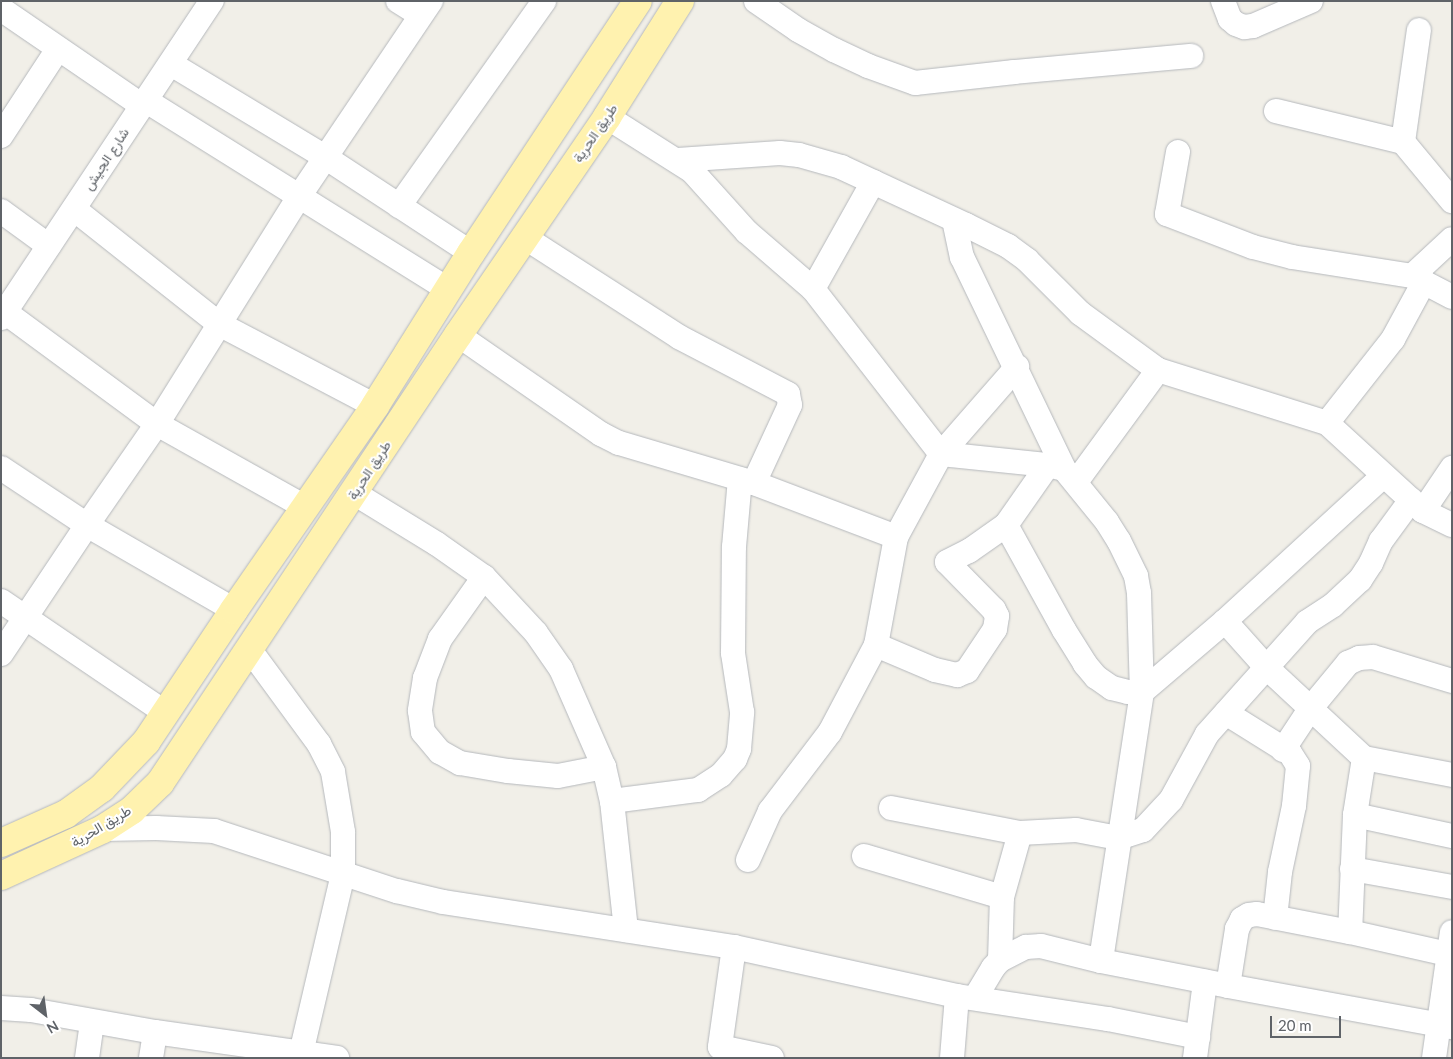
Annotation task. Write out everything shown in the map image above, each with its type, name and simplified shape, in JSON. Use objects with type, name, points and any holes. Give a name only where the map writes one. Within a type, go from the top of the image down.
[{"type":"main road","name":"طريق الحرية","points":[[1,843],[66,814],[102,788],[146,742],[234,610],[375,406],[471,253],[638,1]]},
{"type":"main road","name":"طريق الحرية","points":[[1,876],[103,829],[132,810],[160,783],[458,335],[607,117],[680,1]]},
{"type":"street","name":"شارع الجيش","points":[[3,315],[212,1]]},
{"type":"street","points":[[1,654],[86,525],[158,424],[325,156],[426,8],[398,1]]},
{"type":"street","points":[[399,206],[544,1]]},
{"type":"street","points":[[756,1],[798,30],[834,50],[868,66],[915,83],[1192,56]]},
{"type":"street","points":[[1223,1],[1230,19],[1244,27],[1253,26],[1311,1]]},
{"type":"street","points":[[1,8],[58,49],[300,195],[449,290]]},
{"type":"street","points":[[1403,142],[1419,30]]},
{"type":"street","points":[[1,136],[58,49]]},
{"type":"street","points":[[171,64],[325,156],[471,253]]},
{"type":"street","points":[[1276,111],[1403,142],[1452,201]]},
{"type":"street","points":[[607,117],[692,170],[747,232],[813,289],[941,454],[1063,472]]},
{"type":"street","points":[[1178,152],[1167,214],[1253,247],[1292,257],[1418,279],[1452,297]]},
{"type":"street","points":[[678,160],[780,153],[799,155],[841,167],[954,220],[1000,242],[1028,260],[1080,313],[1158,370],[1327,423],[1417,505],[1452,525]]},
{"type":"street","points":[[813,289],[873,182]]},
{"type":"street","points":[[74,209],[219,324],[375,406]]},
{"type":"street","points":[[1,211],[49,246]]},
{"type":"street","points":[[954,220],[962,257],[1017,367],[1063,472],[1107,522],[1136,576],[1140,614],[1142,692],[1118,838],[1101,961]]},
{"type":"street","points":[[524,237],[679,337],[788,394],[790,405],[747,481],[734,547],[733,654],[742,712],[735,759],[722,775],[698,790],[612,802]]},
{"type":"street","points":[[1327,423],[1393,339],[1418,279],[1452,239]]},
{"type":"street","points":[[3,315],[158,424],[306,507]]},
{"type":"street","points":[[458,335],[602,434],[619,443],[747,481],[896,537]]},
{"type":"street","points":[[748,860],[770,811],[830,732],[876,645],[896,537],[941,454],[1017,367]]},
{"type":"street","points":[[876,645],[935,670],[958,675],[967,671],[995,629],[997,616],[994,610],[947,562],[969,551],[1006,525],[1063,472],[1158,370]]},
{"type":"street","points":[[1,468],[86,525],[234,610]]},
{"type":"street","points":[[891,808],[1020,833],[1076,830],[1118,838],[1143,830],[1163,811],[1207,734],[1307,622],[1333,604],[1360,580],[1371,563],[1381,540],[1452,468]]},
{"type":"street","points":[[1006,525],[1064,630],[1091,670],[1112,688],[1128,692],[1142,692],[1225,621],[1383,476]]},
{"type":"street","points":[[354,493],[437,544],[484,577],[536,633],[561,669],[604,767],[612,802],[626,930]]},
{"type":"street","points":[[484,577],[440,639],[425,678],[420,711],[423,732],[440,752],[460,763],[508,771],[558,776],[604,767]]},
{"type":"street","points":[[1,601],[166,713]]},
{"type":"street","points":[[1225,621],[1266,667],[1364,758],[1452,775]]},
{"type":"street","points":[[250,650],[319,744],[333,772],[343,832],[344,874],[301,1053]]},
{"type":"street","points":[[1283,750],[1310,709],[1348,663],[1359,658],[1373,657],[1452,681]]},
{"type":"street","points":[[1226,713],[1290,753],[1296,760],[1298,774],[1294,806],[1280,872],[1275,918]]},
{"type":"street","points":[[1350,932],[1355,816],[1364,758]]},
{"type":"street","points":[[1355,816],[1452,836]]},
{"type":"street","points":[[103,829],[156,828],[214,831],[397,891],[443,902],[734,947],[966,997],[1108,1019],[1200,1052],[1205,982]]},
{"type":"street","points":[[1000,960],[1002,897],[1020,833]]},
{"type":"street","points":[[864,856],[1002,897]]},
{"type":"street","points":[[1352,869],[1452,886]]},
{"type":"street","points":[[1228,986],[1236,929],[1240,921],[1253,914],[1350,932],[1451,947],[1445,1026],[1434,1058]]},
{"type":"street","points":[[952,1058],[966,997],[1000,960],[1017,950],[1041,946],[1101,961],[1205,982],[1445,1026]]},
{"type":"street","points":[[734,947],[719,1052],[772,1058]]},
{"type":"street","points":[[1,1008],[31,1010],[155,1032],[337,1058]]},
{"type":"street","points":[[87,1058],[92,1022]]},
{"type":"street","points":[[151,1058],[155,1032]]}]
